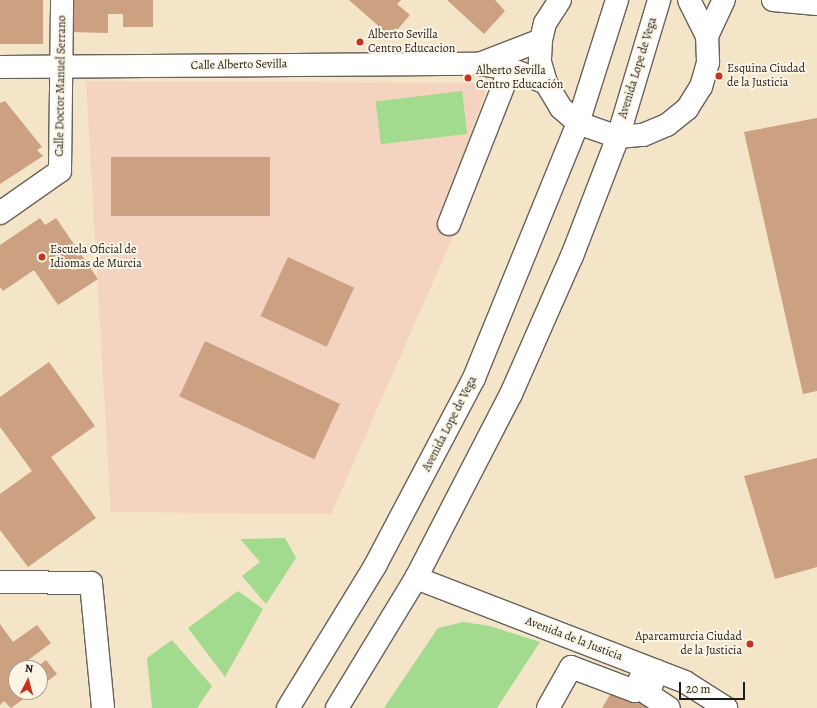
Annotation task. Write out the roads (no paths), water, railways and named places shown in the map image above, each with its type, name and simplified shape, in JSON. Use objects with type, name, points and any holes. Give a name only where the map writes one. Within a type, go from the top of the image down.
[{"type":"main road","name":"Calle Doctor Manuel Serrano","points":[[0,213],[60,171],[62,0]]},
{"type":"main road","name":"Avenida Lope de Vega","points":[[288,708],[375,566],[460,406],[534,239],[578,123],[617,0]]},
{"type":"main road","name":"Avenida Lope de Vega","points":[[336,708],[416,578],[511,394],[572,256],[618,137],[658,0]]},
{"type":"main road","points":[[707,36],[724,0]]},
{"type":"main road","points":[[774,0],[817,4]]},
{"type":"main road","name":"Avenida Lope de Vega","points":[[555,3],[541,40],[540,62],[546,83],[561,108],[578,123],[618,137],[643,134],[667,125],[687,109],[703,81],[708,62],[707,36],[697,1]]},
{"type":"main road","name":"Calle Alberto Sevilla","points":[[479,64],[541,40]]},
{"type":"main road","name":"Calle Alberto Sevilla","points":[[0,67],[479,64],[510,70],[546,83]]},
{"type":"main road","points":[[449,224],[510,70]]},
{"type":"main road","name":"Avenida de la Justicia","points":[[416,578],[696,687],[726,708]]},
{"type":"main road","points":[[0,582],[91,582],[103,708]]},
{"type":"main road","points":[[548,708],[571,667],[635,691],[651,669]]},
{"type":"main road","points":[[651,669],[648,694],[669,708]]},
{"type":"place","name":"Alberto Sevilla Centro Educacion","points":[[360,42]]},
{"type":"place","name":"Esquina Ciudad de la Justicia","points":[[719,76]]},
{"type":"place","name":"Alberto Sevilla Centro Educación","points":[[468,78]]},
{"type":"place","name":"Escuela Oficial de Idiomas de Murcia","points":[[42,257]]},
{"type":"place","name":"Aparcamurcia Ciudad de la Justicia","points":[[750,644]]}]
